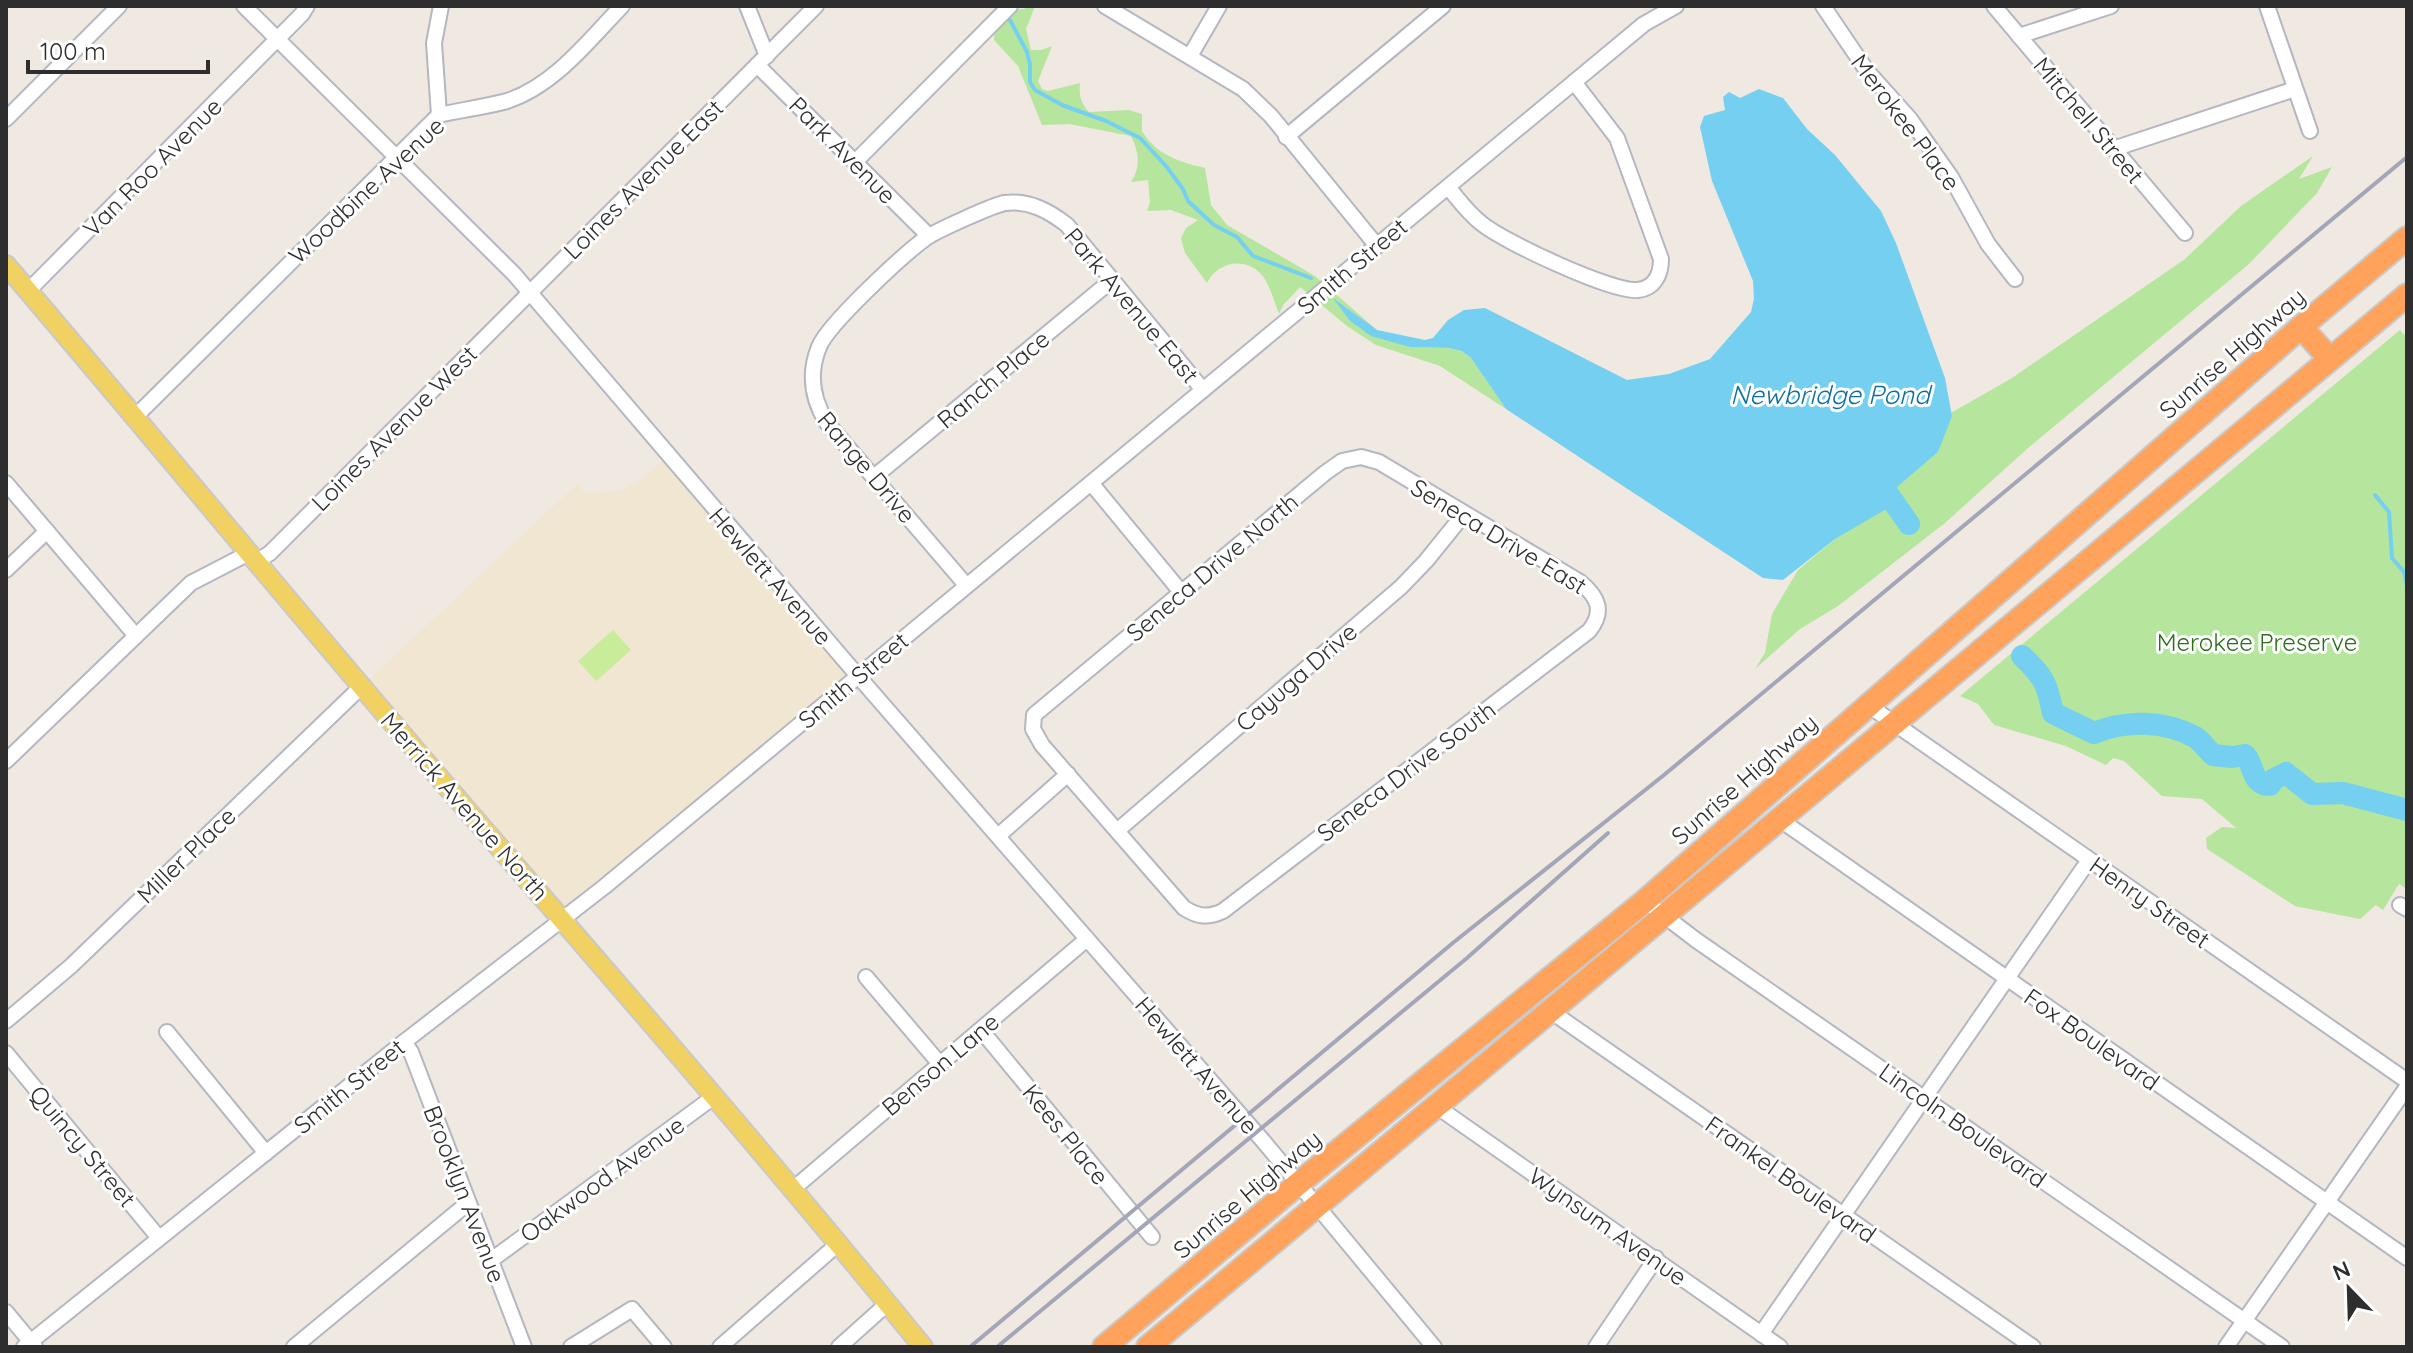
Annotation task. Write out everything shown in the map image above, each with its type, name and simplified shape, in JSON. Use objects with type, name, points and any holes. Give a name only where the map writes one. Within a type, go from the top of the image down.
[{"type":"highway","name":"Sunrise Highway","points":[[1104,1347],[1299,1183],[1645,901],[2301,327],[2407,238]]},
{"type":"highway","points":[[1148,1347],[2407,295]]},
{"type":"highway","points":[[2301,327],[2330,359]]},
{"type":"main road","name":"Merrick Avenue North","points":[[6,265],[362,686],[715,1096],[923,1347]]},
{"type":"street","points":[[6,119],[119,6]]},
{"type":"street","name":"Hewlett Avenue","points":[[244,6],[530,292],[858,676],[1299,1183],[1427,1344]]},
{"type":"street","name":"Van Roo Avenue","points":[[28,291],[307,6]]},
{"type":"street","points":[[439,115],[434,43],[441,6]]},
{"type":"street","name":"Woodbine Avenue","points":[[135,417],[439,115],[509,100],[540,85],[622,6]]},
{"type":"street","name":"Park Avenue","points":[[747,6],[762,60],[855,162],[929,236]]},
{"type":"street","name":"Loines Avenue East","points":[[530,292],[816,6]]},
{"type":"street","points":[[855,162],[1010,6]]},
{"type":"street","points":[[1105,6],[1243,89],[1271,116],[1377,246]]},
{"type":"street","points":[[1190,56],[1219,6]]},
{"type":"street","points":[[1286,137],[1443,6]]},
{"type":"street","name":"Smith Street","points":[[30,1345],[858,676],[1574,82],[1656,10],[1676,6]]},
{"type":"street","name":"Merokee Place","points":[[1823,6],[1867,71],[1910,119],[1951,177],[1988,244],[2015,279]]},
{"type":"street","name":"Mitchell Street","points":[[1994,6],[2185,233]]},
{"type":"street","points":[[2019,36],[2111,6]]},
{"type":"street","points":[[2267,6],[2310,131]]},
{"type":"street","points":[[1448,187],[1481,224],[1513,242],[1614,287],[1634,290],[1652,285],[1658,277],[1661,259],[1617,138],[1574,82]]},
{"type":"street","points":[[2113,149],[2295,89]]},
{"type":"street","name":"Park Avenue East","points":[[929,236],[1005,203],[1037,206],[1054,215],[1067,225],[1203,390]]},
{"type":"street","name":"Range Drive","points":[[929,236],[899,261],[834,326],[820,344],[813,366],[812,386],[816,406],[827,423],[966,585]]},
{"type":"street","name":"Ranch Place","points":[[874,477],[1112,280]]},
{"type":"street","name":"Loines Avenue West","points":[[6,761],[191,583],[270,553],[530,292]]},
{"type":"street","name":"Seneca Drive North","points":[[1213,916],[1197,916],[1184,908],[1042,745],[1033,729],[1034,715],[1342,461],[1361,457],[1379,462]]},
{"type":"street","name":"Seneca Drive East","points":[[1379,462],[1588,588],[1595,595],[1600,612],[1596,622]]},
{"type":"street","points":[[6,483],[136,636]]},
{"type":"street","points":[[1091,483],[1181,592]]},
{"type":"street","name":"Cayuga Drive","points":[[1118,830],[1401,587],[1464,514]]},
{"type":"street","points":[[6,570],[47,531]]},
{"type":"street","name":"Seneca Drive South","points":[[1213,916],[1589,631],[1596,622]]},
{"type":"street","name":"Miller Place","points":[[6,1021],[71,966],[362,686]]},
{"type":"street","name":"Henry Street","points":[[1868,705],[2407,1084]]},
{"type":"street","points":[[998,836],[1068,774]]},
{"type":"street","name":"Fox Boulevard","points":[[1779,819],[2407,1258]]},
{"type":"street","points":[[1761,1334],[2089,860]]},
{"type":"street","name":"Lincoln Boulevard","points":[[1645,901],[2282,1347]]},
{"type":"street","name":"Benson Lane","points":[[793,1189],[1087,939]]},
{"type":"street","points":[[866,977],[940,1064]]},
{"type":"street","name":"Frankel Boulevard","points":[[1549,1010],[2033,1347]]},
{"type":"street","name":"Kees Place","points":[[981,1030],[1152,1237]]},
{"type":"street","points":[[167,1032],[266,1153]]},
{"type":"street","name":"Brooklyn Avenue","points":[[404,1042],[411,1052],[524,1347]]},
{"type":"street","name":"Quincy Street","points":[[6,1053],[159,1238]]},
{"type":"street","points":[[2226,1347],[2407,1084]]},
{"type":"street","name":"Oakwood Avenue","points":[[490,1261],[715,1096]]},
{"type":"street","name":"Wynsum Avenue","points":[[1436,1106],[1780,1347]]},
{"type":"street","points":[[294,1347],[468,1203]]},
{"type":"street","points":[[720,1347],[839,1243]]},
{"type":"street","points":[[1596,1347],[1656,1258]]},
{"type":"street","points":[[839,1347],[887,1304]]},
{"type":"street","points":[[571,1347],[632,1309],[664,1347]]},
{"type":"street","points":[[6,1312],[30,1345]]},
{"type":"shaded area","points":[[668,456],[858,676],[562,918],[362,686],[577,484],[585,493],[621,490],[638,482]]},
{"type":"green space","points":[[1027,6],[1035,6],[1026,29],[1031,50],[1052,46],[1038,81],[1042,89],[1048,91],[1080,83],[1081,99],[1089,112],[1129,110],[1142,114],[1142,131],[1161,152],[1205,168],[1211,205],[1227,225],[1315,276],[1377,330],[1335,300],[1349,320],[1410,347],[1462,351],[1471,358],[1506,409],[1440,366],[1376,345],[1347,326],[1300,287],[1279,314],[1266,282],[1253,268],[1230,264],[1217,271],[1207,283],[1185,253],[1181,238],[1186,228],[1198,220],[1171,210],[1147,211],[1150,202],[1148,180],[1131,182],[1138,159],[1131,136],[1069,124],[1042,125],[1018,66],[994,40],[996,28],[1003,18]]},
{"type":"green space","points":[[2313,156],[2299,179],[2332,167],[2317,193],[2249,264],[2028,448],[1945,523],[1838,606],[1800,629],[1755,669],[1765,653],[1772,614],[1798,570],[1835,539],[1895,503],[1889,493],[1938,452],[1951,413],[2012,378],[2185,259],[2241,206]]},
{"type":"green space","name":"Merokee Preserve","points":[[2400,330],[2404,335],[2407,332],[2407,889],[2399,884],[2383,910],[2376,905],[2360,919],[2295,906],[2207,849],[2206,838],[2222,827],[2236,828],[2202,799],[2162,796],[2124,761],[2113,758],[2106,765],[2066,746],[1994,725],[1978,704],[1960,696]]},
{"type":"green space","points":[[613,630],[631,650],[596,681],[578,661]]},
{"type":"water","name":"Newbridge Pond","points":[[1759,89],[1783,98],[1881,211],[1896,243],[1945,378],[1952,416],[1938,452],[1890,493],[1895,504],[1835,539],[1783,580],[1763,578],[1506,409],[1471,358],[1462,351],[1410,347],[1371,336],[1349,320],[1333,298],[1377,330],[1425,340],[1433,338],[1448,320],[1464,310],[1485,308],[1627,380],[1669,374],[1710,359],[1751,312],[1754,299],[1753,281],[1712,181],[1700,127],[1704,116],[1725,110],[1723,97],[1729,92],[1740,98]]},
{"type":"waterway","points":[[1010,20],[1027,52],[1030,82],[1035,90],[1062,105],[1106,121],[1140,138],[1166,166],[1188,201],[1214,225],[1237,237],[1253,256],[1311,278]]},
{"type":"waterway","points":[[1881,484],[1909,524]]},
{"type":"waterway","points":[[2375,495],[2389,512],[2392,558],[2404,572],[2407,585]]},
{"type":"waterway","points":[[2022,656],[2044,681],[2053,713],[2094,733],[2131,724],[2170,727],[2195,737],[2213,755],[2245,755],[2256,778],[2264,784],[2270,785],[2286,773],[2312,794],[2343,793],[2407,810]]},
{"type":"railway","points":[[970,1347],[1454,942],[1664,775],[2407,157]]},
{"type":"railway","points":[[997,1347],[1467,958],[1608,833]]}]
